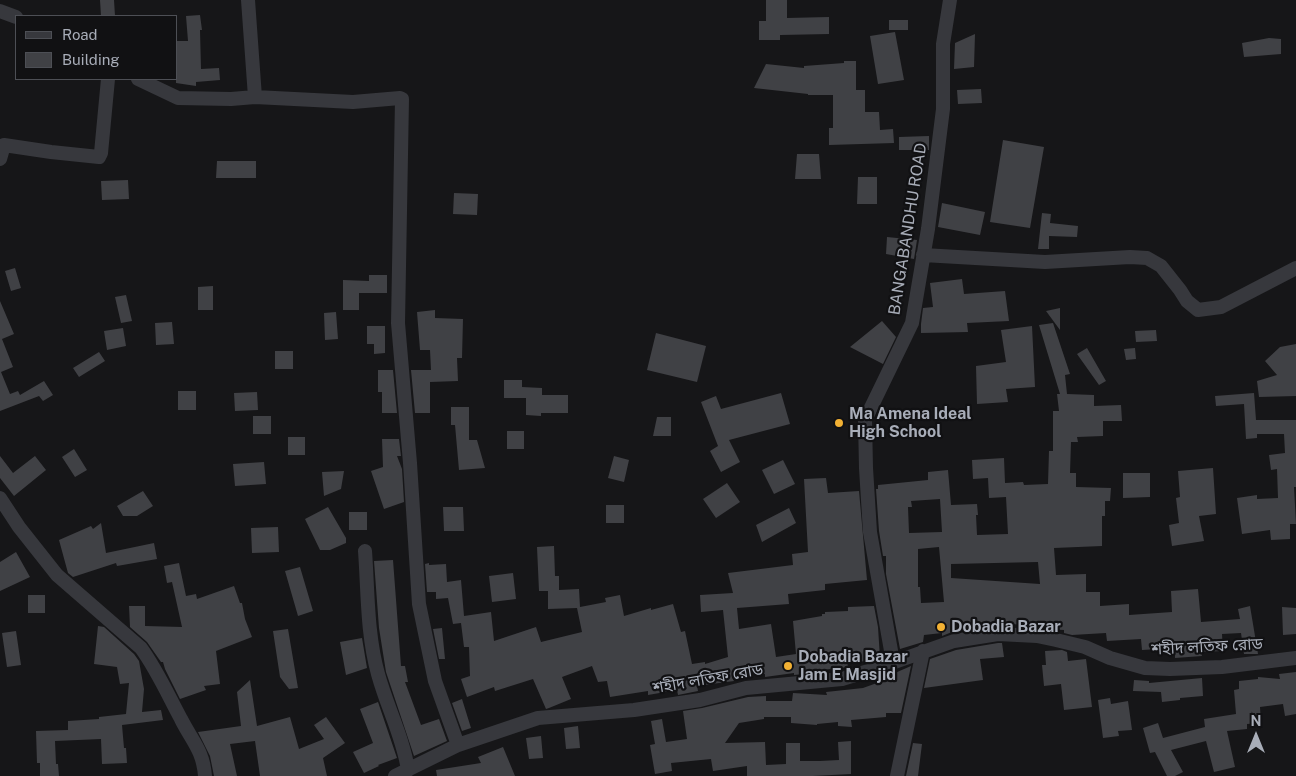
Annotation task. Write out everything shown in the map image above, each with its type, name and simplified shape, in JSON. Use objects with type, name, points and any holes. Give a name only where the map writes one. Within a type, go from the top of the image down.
[{"type":"street","points":[[248,0],[255,97]]},
{"type":"street","name":"BANGABANDHU ROAD","points":[[893,662],[870,532],[865,420],[912,323],[928,229],[943,109],[943,44],[950,0]]},
{"type":"street","points":[[0,11],[15,17]]},
{"type":"street","points":[[0,159],[2,144],[99,157],[108,80]]},
{"type":"street","points":[[140,80],[178,98],[231,99],[255,97],[353,102],[402,99],[398,323],[419,604],[435,681],[458,744]]},
{"type":"street","points":[[923,256],[1045,262],[1130,257],[1146,258],[1161,266],[1187,301],[1198,310],[1221,307],[1296,268]]},
{"type":"street","points":[[0,498],[19,527],[57,575],[141,648],[152,663],[184,726],[194,740],[204,762],[205,776]]},
{"type":"street","points":[[365,551],[370,632],[378,674],[405,754],[402,773]]},
{"type":"street","name":"শহীদ লতিফ রোড","points":[[402,773],[458,744],[538,718],[634,710],[700,700],[746,688],[842,679],[954,641],[998,634],[1037,636],[1056,640],[1084,647],[1110,658],[1145,668],[1222,667],[1296,658]]},
{"type":"street","points":[[897,776],[923,651]]},
{"type":"building","points":[[100,0],[114,0],[115,15],[101,15]]},
{"type":"building","points":[[766,0],[787,0],[787,18],[829,17],[829,34],[780,35],[780,40],[759,40],[759,21],[766,21]]},
{"type":"building","points":[[200,15],[202,30],[200,30],[201,69],[219,68],[220,80],[196,82],[196,86],[176,83],[176,80],[178,80],[178,41],[188,41],[186,16]]},
{"type":"building","points":[[889,20],[908,20],[908,30],[889,30]]},
{"type":"building","points":[[895,32],[904,80],[878,84],[870,36]]},
{"type":"building","points":[[975,34],[974,67],[954,69],[955,43]]},
{"type":"building","points":[[1269,38],[1281,39],[1281,54],[1244,57],[1242,43]]},
{"type":"building","points":[[844,61],[856,61],[856,90],[865,90],[865,112],[879,112],[880,130],[893,129],[894,143],[829,145],[829,128],[833,128],[833,95],[808,95],[754,88],[766,64],[804,68],[804,66],[844,63]]},
{"type":"building","points":[[981,89],[982,103],[958,104],[957,90]]},
{"type":"building","points":[[929,136],[929,150],[899,150],[899,137]]},
{"type":"building","points":[[1003,140],[1044,147],[1030,228],[990,222]]},
{"type":"building","points":[[797,154],[819,154],[821,179],[795,179]]},
{"type":"building","points":[[217,161],[256,161],[256,178],[216,178]]},
{"type":"building","points":[[858,177],[877,177],[877,204],[857,204]]},
{"type":"building","points":[[128,180],[129,199],[102,200],[101,181]]},
{"type":"building","points":[[454,193],[478,194],[477,215],[453,214]]},
{"type":"building","points":[[942,203],[985,212],[980,235],[938,227]]},
{"type":"building","points":[[1042,213],[1051,214],[1050,223],[1078,226],[1077,237],[1049,236],[1049,249],[1038,249]]},
{"type":"building","points":[[887,237],[917,240],[914,259],[886,254]]},
{"type":"building","points":[[15,268],[21,288],[11,291],[5,271]]},
{"type":"building","points":[[369,275],[387,275],[387,293],[359,293],[359,310],[343,310],[343,280],[369,281]]},
{"type":"building","points":[[962,279],[964,294],[1005,291],[1009,321],[967,323],[968,332],[921,333],[923,308],[933,307],[930,283]]},
{"type":"building","points":[[213,286],[213,310],[198,310],[198,287]]},
{"type":"building","points":[[126,295],[132,321],[121,323],[115,297]]},
{"type":"building","points":[[0,301],[14,334],[2,339],[13,367],[1,372],[10,394],[18,391],[20,395],[44,381],[53,395],[43,401],[39,396],[0,411]]},
{"type":"building","points":[[1060,308],[1060,330],[1046,311]]},
{"type":"building","points":[[435,310],[435,318],[463,319],[462,358],[457,358],[458,381],[430,382],[430,413],[415,413],[411,370],[431,370],[430,350],[420,350],[417,312]]},
{"type":"building","points":[[336,312],[338,339],[325,340],[324,313]]},
{"type":"building","points":[[882,321],[896,337],[883,364],[850,347]]},
{"type":"building","points":[[172,322],[174,344],[156,345],[155,323]]},
{"type":"building","points":[[1053,323],[1070,374],[1065,375],[1067,394],[1094,395],[1094,406],[1121,405],[1122,421],[1103,421],[1103,436],[1077,437],[1078,442],[1071,442],[1070,473],[1076,473],[1076,487],[1111,488],[1110,501],[1105,501],[1105,516],[1102,516],[1102,546],[1054,548],[1056,575],[1086,574],[1086,592],[1100,592],[1100,606],[1129,604],[1129,615],[1172,612],[1171,591],[1198,589],[1201,622],[1240,619],[1238,609],[1250,606],[1258,654],[1244,654],[1241,633],[1222,634],[1223,651],[1201,652],[1202,656],[1175,658],[1175,648],[1142,650],[1141,639],[1107,641],[1106,633],[1072,635],[1064,633],[1064,630],[1044,629],[1044,626],[1010,624],[1010,626],[997,625],[952,632],[942,636],[942,633],[924,635],[923,642],[900,649],[886,574],[886,556],[883,556],[879,531],[876,489],[878,489],[878,485],[928,480],[928,472],[948,470],[951,505],[977,504],[977,535],[1008,534],[1006,497],[989,498],[988,478],[973,479],[972,460],[1004,458],[1005,483],[1023,482],[1024,485],[1048,484],[1049,451],[1053,451],[1053,411],[1059,411],[1057,394],[1060,394],[1039,325]],"holes":[[[940,499],[942,532],[909,533],[908,507],[912,507],[911,501]],[[939,547],[944,602],[921,603],[920,587],[918,587],[918,549]],[[1038,562],[1040,584],[951,578],[951,564]]]},
{"type":"building","points":[[367,326],[385,326],[385,353],[374,354],[374,344],[367,344]]},
{"type":"building","points":[[1032,326],[1035,387],[1006,389],[1008,402],[977,404],[976,366],[1006,362],[1001,330]]},
{"type":"building","points":[[123,328],[126,346],[107,350],[104,331]]},
{"type":"building","points":[[1156,330],[1157,341],[1136,342],[1135,331]]},
{"type":"building","points":[[656,333],[706,346],[697,382],[647,370]]},
{"type":"building","points":[[1296,344],[1296,396],[1259,397],[1257,381],[1277,375],[1265,361],[1280,347]]},
{"type":"building","points":[[1087,348],[1106,381],[1099,385],[1077,354]]},
{"type":"building","points":[[1135,348],[1136,359],[1126,360],[1124,349]]},
{"type":"building","points":[[275,351],[293,351],[293,369],[275,369]]},
{"type":"building","points":[[99,352],[105,361],[79,377],[73,368]]},
{"type":"building","points":[[378,370],[393,370],[397,413],[382,413],[382,392],[378,392]]},
{"type":"building","points":[[504,380],[522,380],[522,387],[542,388],[542,395],[568,395],[568,413],[541,413],[541,416],[526,415],[526,398],[504,398]]},
{"type":"building","points":[[178,391],[196,391],[196,410],[178,410]]},
{"type":"building","points":[[257,392],[258,410],[235,411],[234,393]]},
{"type":"building","points":[[781,393],[790,424],[729,440],[740,462],[721,472],[710,451],[718,446],[701,402],[716,396],[721,409]]},
{"type":"building","points":[[1254,393],[1256,420],[1296,420],[1296,487],[1294,487],[1296,524],[1290,524],[1290,539],[1271,540],[1270,530],[1242,534],[1237,498],[1257,495],[1257,499],[1278,498],[1277,469],[1271,470],[1269,455],[1285,453],[1284,434],[1257,434],[1257,438],[1246,439],[1244,404],[1216,406],[1215,396]]},
{"type":"building","points":[[451,407],[469,407],[469,440],[477,440],[485,468],[459,470],[455,425],[451,425]]},
{"type":"building","points":[[253,416],[271,416],[271,434],[253,434]]},
{"type":"building","points":[[657,417],[671,417],[671,436],[653,436]]},
{"type":"building","points":[[507,431],[524,431],[524,449],[507,449]]},
{"type":"building","points":[[288,437],[305,437],[305,455],[288,455]]},
{"type":"building","points":[[382,439],[399,439],[401,456],[397,456],[402,469],[404,502],[384,509],[371,471],[383,467]]},
{"type":"building","points":[[74,449],[87,470],[75,477],[62,457]]},
{"type":"building","points":[[0,456],[13,473],[35,456],[46,470],[14,496],[0,478]]},
{"type":"building","points":[[614,456],[629,460],[624,482],[608,478]]},
{"type":"building","points":[[783,460],[795,484],[774,494],[762,470]]},
{"type":"building","points":[[264,462],[266,484],[235,486],[233,464]]},
{"type":"building","points":[[1213,468],[1216,514],[1199,516],[1204,541],[1172,546],[1169,525],[1179,523],[1176,498],[1180,497],[1178,471]]},
{"type":"building","points":[[344,471],[341,489],[324,496],[322,472]]},
{"type":"building","points":[[1123,473],[1150,473],[1150,497],[1123,498]]},
{"type":"building","points":[[826,478],[828,493],[859,491],[867,580],[825,584],[825,590],[788,594],[789,604],[737,608],[739,629],[771,624],[776,657],[796,654],[793,621],[822,616],[825,612],[848,611],[848,607],[874,606],[878,627],[880,658],[873,661],[847,662],[848,667],[813,671],[813,673],[794,675],[794,673],[765,677],[765,674],[732,677],[734,681],[697,686],[698,691],[678,695],[677,690],[648,695],[648,691],[610,697],[607,681],[598,682],[592,666],[562,677],[571,699],[546,709],[533,679],[495,691],[494,687],[467,697],[461,679],[470,676],[469,647],[464,647],[461,623],[453,624],[448,598],[436,599],[436,592],[427,592],[425,564],[446,564],[447,582],[461,580],[464,616],[491,612],[494,641],[536,627],[541,642],[582,632],[577,608],[548,609],[548,591],[539,591],[537,547],[554,546],[555,576],[559,576],[559,590],[579,589],[580,607],[606,602],[605,598],[620,595],[624,616],[673,604],[681,632],[685,631],[692,664],[705,662],[705,664],[728,657],[723,610],[701,612],[700,595],[733,593],[728,573],[793,565],[792,554],[808,552],[804,479]]},
{"type":"building","points":[[727,483],[740,502],[716,518],[703,499]]},
{"type":"building","points":[[143,491],[153,506],[137,516],[123,516],[117,506]]},
{"type":"building","points":[[606,505],[624,505],[624,523],[606,523]]},
{"type":"building","points":[[328,507],[346,538],[346,543],[330,550],[320,550],[305,519]]},
{"type":"building","points":[[443,507],[463,507],[464,531],[444,531]]},
{"type":"building","points":[[789,508],[796,523],[762,542],[756,525]]},
{"type":"building","points":[[349,512],[367,512],[367,530],[349,530]]},
{"type":"building","points":[[101,523],[106,553],[154,543],[157,559],[117,566],[116,563],[73,577],[68,573],[59,540],[91,526],[93,529]]},
{"type":"building","points":[[278,527],[279,552],[252,553],[251,528]]},
{"type":"building","points":[[16,552],[30,577],[0,591],[0,562]]},
{"type":"building","points":[[393,560],[401,666],[405,666],[408,682],[405,682],[421,725],[439,719],[447,741],[414,756],[386,672],[379,628],[374,561]]},
{"type":"building","points":[[179,563],[186,596],[196,594],[197,599],[234,586],[240,603],[242,603],[245,619],[252,637],[216,651],[220,684],[204,686],[206,690],[180,699],[163,662],[161,662],[147,642],[130,627],[129,606],[145,606],[145,626],[182,627],[172,582],[167,583],[164,566]]},
{"type":"building","points":[[300,567],[313,611],[298,616],[285,571]]},
{"type":"building","points":[[513,573],[516,599],[492,602],[489,576]]},
{"type":"building","points":[[28,595],[45,595],[45,613],[28,613]]},
{"type":"building","points":[[1282,607],[1296,608],[1296,634],[1283,635]]},
{"type":"building","points":[[98,626],[104,627],[134,654],[139,661],[144,689],[142,712],[161,710],[163,720],[122,725],[127,763],[102,764],[101,739],[55,741],[56,764],[58,764],[59,776],[40,776],[40,763],[37,763],[36,731],[68,730],[68,721],[99,719],[99,717],[126,714],[129,683],[120,684],[117,667],[94,664]]},
{"type":"building","points":[[442,628],[445,659],[439,659],[433,629]]},
{"type":"building","points":[[288,629],[298,688],[289,689],[280,677],[273,631]]},
{"type":"building","points":[[16,631],[21,665],[7,667],[2,633]]},
{"type":"building","points":[[362,638],[367,668],[346,675],[340,642]]},
{"type":"building","points":[[1002,643],[1004,657],[980,659],[983,680],[924,688],[930,659],[956,650]]},
{"type":"building","points":[[1062,650],[1067,652],[1068,661],[1086,659],[1092,707],[1064,710],[1061,684],[1044,686],[1042,665],[1046,665],[1045,651]]},
{"type":"building","points":[[911,666],[901,713],[886,713],[886,717],[851,720],[852,727],[838,726],[838,722],[817,725],[791,723],[791,717],[764,717],[764,719],[739,723],[725,743],[765,742],[766,765],[786,764],[786,743],[800,743],[800,761],[820,761],[839,760],[838,742],[851,741],[851,774],[747,776],[747,766],[713,771],[711,759],[671,763],[672,771],[655,774],[650,745],[655,744],[651,721],[662,719],[666,742],[687,739],[683,711],[748,697],[766,696],[766,701],[792,701],[793,693],[827,695],[826,692],[863,688],[888,679],[888,676]]},
{"type":"building","points":[[1296,672],[1296,714],[1285,716],[1283,704],[1260,707],[1261,723],[1247,724],[1247,729],[1227,731],[1235,767],[1214,772],[1206,741],[1171,750],[1183,772],[1175,776],[1167,776],[1155,752],[1150,753],[1143,728],[1158,723],[1163,738],[1205,727],[1204,719],[1236,714],[1234,690],[1239,689],[1239,681],[1258,679],[1258,677],[1280,679],[1279,674]]},
{"type":"building","points":[[1202,678],[1203,696],[1162,702],[1161,692],[1133,691],[1134,680],[1149,681],[1149,683]]},
{"type":"building","points":[[250,680],[257,726],[290,717],[299,749],[324,739],[314,725],[326,717],[345,743],[323,758],[327,776],[260,776],[255,741],[230,744],[237,776],[214,776],[210,756],[198,732],[241,726],[237,692]]},
{"type":"building","points":[[1110,698],[1111,704],[1128,701],[1132,730],[1118,731],[1119,736],[1103,738],[1098,700]]},
{"type":"building","points":[[462,699],[471,728],[462,731],[452,703]]},
{"type":"building","points":[[378,702],[397,758],[364,773],[353,752],[373,743],[360,709]]},
{"type":"building","points":[[578,726],[580,748],[566,749],[564,728]]},
{"type":"building","points":[[541,736],[543,758],[529,759],[526,738]]},
{"type":"building","points":[[913,743],[922,744],[918,776],[906,776]]},
{"type":"building","points":[[503,747],[515,776],[437,776],[436,770],[481,763],[478,757]]},
{"type":"place","name":"Ma Amena Ideal High School","points":[[839,423]]},
{"type":"place","name":"Dobadia Bazar","points":[[941,627]]},
{"type":"place","name":"Dobadia Bazar Jam E Masjid","points":[[788,666]]}]
